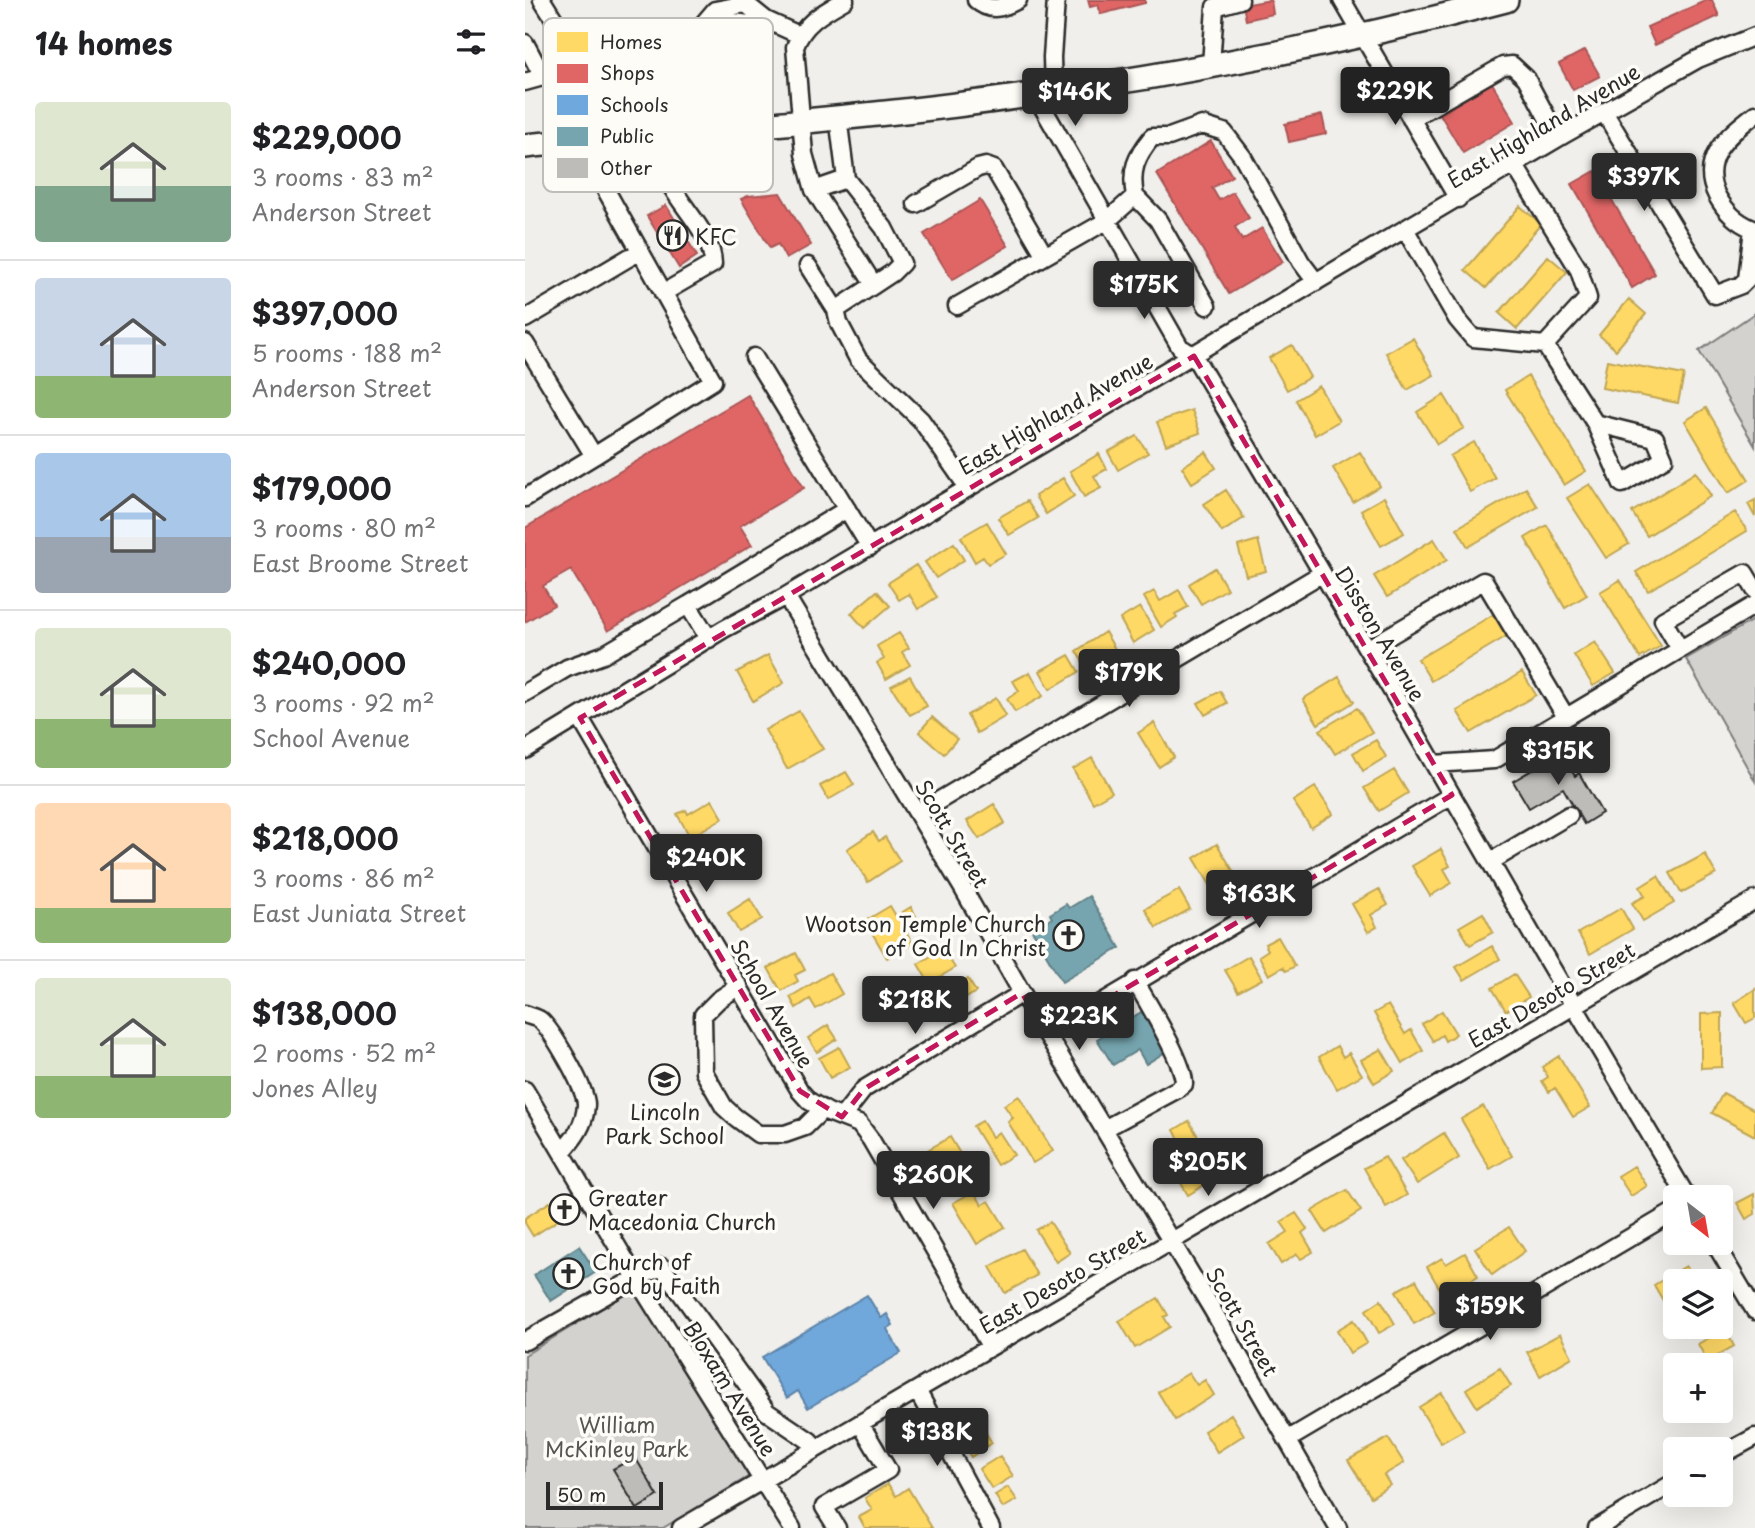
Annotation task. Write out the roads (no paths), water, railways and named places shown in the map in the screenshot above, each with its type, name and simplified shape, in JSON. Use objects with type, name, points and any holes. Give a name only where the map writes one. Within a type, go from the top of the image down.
[{"type":"highway","points":[[773,123],[1044,93],[1211,65],[1363,35],[1475,4],[1506,0]]},
{"type":"highway","points":[[525,146],[543,144]]},
{"type":"street","points":[[542,0],[552,18]]},
{"type":"street","points":[[845,0],[823,13],[800,35],[795,47],[804,154],[814,190],[874,285]]},
{"type":"street","points":[[976,0],[993,9],[1004,8],[1018,0]]},
{"type":"street","points":[[1044,93],[1052,57],[1056,0]]},
{"type":"street","points":[[1211,65],[1215,7],[1240,0]]},
{"type":"street","points":[[1342,0],[1458,200]]},
{"type":"street","points":[[708,18],[715,10],[746,4],[764,18]]},
{"type":"street","points":[[773,23],[800,35]]},
{"type":"street","name":"East Highland Avenue","points":[[525,750],[1559,138],[1698,59],[1755,36]]},
{"type":"street","points":[[525,43],[543,77],[525,82]]},
{"type":"street","points":[[1411,119],[1503,66],[1512,65],[1526,78],[1559,138]]},
{"type":"street","name":"Disston Avenue","points":[[1044,93],[1108,220],[1180,346],[1193,356],[1680,1185]]},
{"type":"street","points":[[1604,112],[1715,295],[1741,285],[1747,279],[1754,228],[1733,218],[1725,210],[1715,192],[1710,173],[1715,155],[1724,142],[1755,114]]},
{"type":"street","points":[[836,310],[893,273],[902,263],[884,228],[846,179],[838,117]]},
{"type":"street","points":[[1207,306],[1158,220],[1135,195],[1131,177],[1140,152],[1152,137],[1169,137],[1202,125],[1224,132],[1243,157],[1301,262],[1316,282]]},
{"type":"street","points":[[916,204],[978,168],[986,166],[994,169],[1045,256]]},
{"type":"street","points":[[1515,166],[1579,270],[1588,298],[1545,345]]},
{"type":"street","points":[[814,190],[846,179]]},
{"type":"street","points":[[525,498],[713,382],[607,192]]},
{"type":"street","points":[[663,293],[713,264],[713,258],[700,230],[675,192]]},
{"type":"street","points":[[957,306],[1108,220],[1135,195]]},
{"type":"street","points":[[1405,229],[1457,319],[1473,338],[1545,345]]},
{"type":"street","points":[[525,319],[640,251]]},
{"type":"street","points":[[808,266],[836,310],[839,323],[858,359],[921,420],[968,488]]},
{"type":"street","points":[[525,343],[594,456]]},
{"type":"street","points":[[1545,345],[1595,423],[1622,484],[1664,458],[1655,438],[1595,423]]},
{"type":"street","points":[[754,357],[870,547]]},
{"type":"street","points":[[525,693],[567,668],[603,655],[847,509]]},
{"type":"street","points":[[1680,649],[1663,620],[1745,573],[1755,590]]},
{"type":"street","points":[[918,813],[1321,574]]},
{"type":"street","points":[[1367,649],[1485,582],[1566,717]]},
{"type":"street","name":"Scott Street","points":[[786,596],[918,813],[1338,1528]]},
{"type":"street","points":[[688,605],[709,639]]},
{"type":"street","points":[[1434,764],[1494,760],[1755,605]]},
{"type":"street","name":"School Avenue","points":[[580,718],[802,1093],[823,1109]]},
{"type":"street","points":[[1047,1035],[1452,795]]},
{"type":"street","points":[[1490,862],[1569,815]]},
{"type":"street","name":"East Desoto Street","points":[[681,1528],[1755,900]]},
{"type":"street","points":[[1104,1129],[1184,1084],[1184,1076],[1176,1057],[1135,981]]},
{"type":"street","points":[[739,986],[718,1000],[703,1015],[704,1072],[724,1107],[758,1134],[785,1134],[805,1127],[823,1109],[859,1124],[871,1140],[990,1346]]},
{"type":"street","points":[[842,1117],[864,1089],[1022,993]]},
{"type":"street","points":[[525,1014],[540,1020],[549,1032],[572,1068],[585,1095],[586,1106],[579,1134],[562,1152]]},
{"type":"street","name":"Bloxam Avenue","points":[[525,1090],[636,1278],[792,1528]]},
{"type":"street","points":[[1287,1440],[1663,1217]]},
{"type":"street","points":[[1722,1255],[1755,1311]]},
{"type":"street","points":[[525,1341],[636,1278],[662,1267],[767,1412],[816,1448]]},
{"type":"street","points":[[917,1390],[991,1528]]},
{"type":"street","points":[[837,1528],[824,1507],[888,1471],[860,1423]]},
{"type":"street","points":[[1733,1449],[1755,1437]]},
{"type":"street","points":[[1597,1528],[1663,1489]]},
{"type":"place","name":"KFC","points":[[672,236]]},
{"type":"place","name":"Wootson Temple Church of God In Christ","points":[[1069,935]]},
{"type":"place","name":"Lincoln Park School","points":[[665,1079]]},
{"type":"place","name":"Greater Macedonia Church","points":[[565,1209]]},
{"type":"place","name":"Church of God by Faith","points":[[569,1273]]},
{"type":"park label","name":"William McKinley Park","points":[[617,1436]]}]
